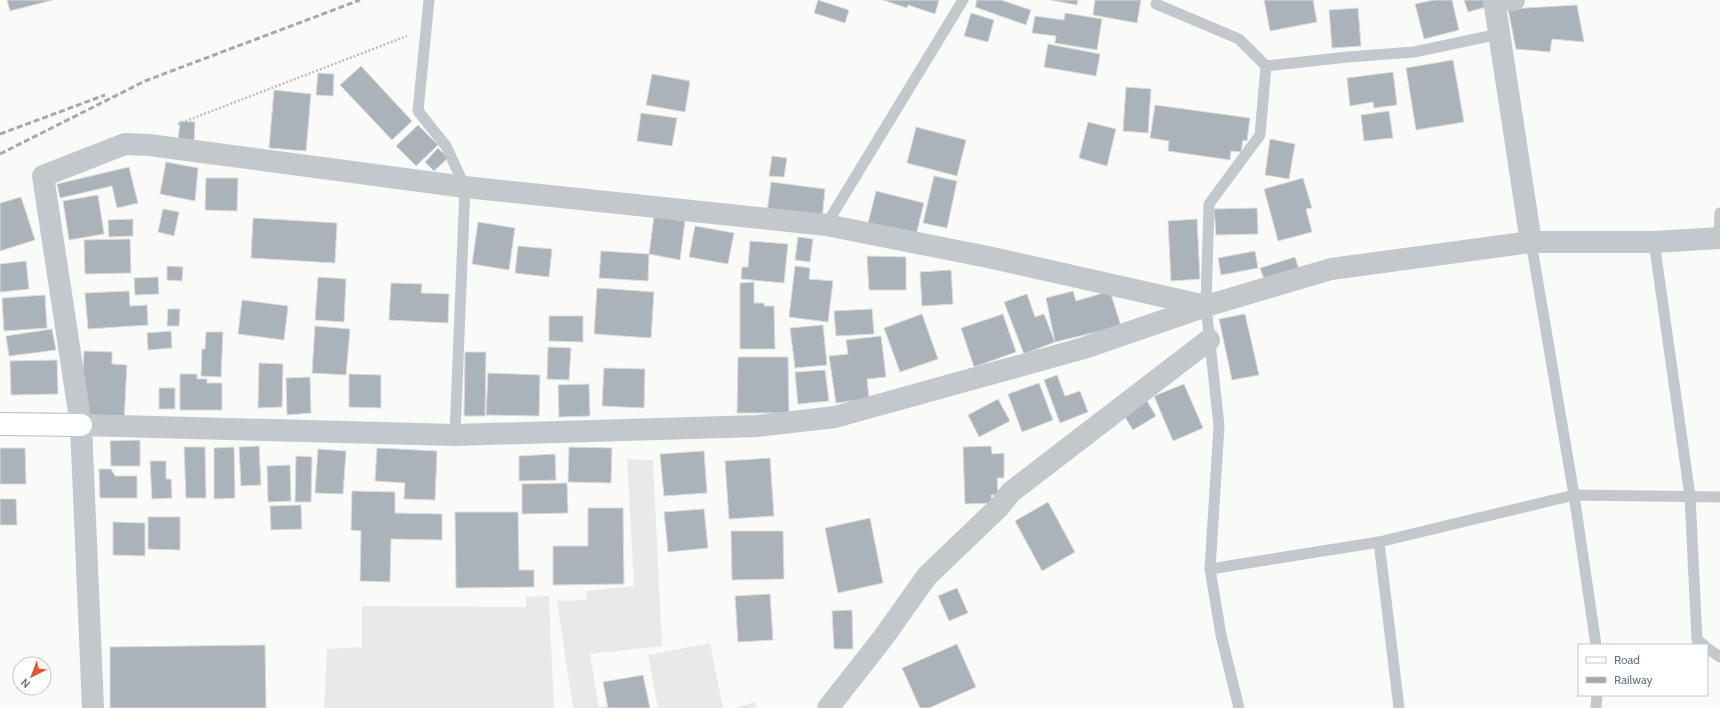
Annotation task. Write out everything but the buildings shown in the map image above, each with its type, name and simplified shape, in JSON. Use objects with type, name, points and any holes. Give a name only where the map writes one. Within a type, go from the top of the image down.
[{"type":"main road","points":[[0,424],[81,425]]},
{"type":"street","points":[[1501,0],[1499,34],[1531,242]]},
{"type":"street","points":[[93,708],[81,425],[43,176],[125,144],[149,145],[465,187],[826,225],[988,257],[1206,306]]},
{"type":"street","points":[[81,425],[455,435],[758,426],[835,417],[1084,348],[1206,306],[1331,269],[1531,242],[1654,242],[1720,238]]},
{"type":"street","points":[[828,708],[927,576],[1012,492],[1209,340]]},
{"type":"lane","points":[[429,0],[418,112],[446,146],[465,187],[455,435]]},
{"type":"lane","points":[[826,225],[963,0]]},
{"type":"lane","points":[[1156,4],[1239,39],[1266,66],[1260,135],[1209,204],[1206,306],[1219,426],[1210,569],[1221,635],[1239,708]]},
{"type":"lane","points":[[1266,66],[1348,57],[1414,52],[1499,34]]},
{"type":"lane","points":[[1720,213],[1720,238]]},
{"type":"lane","points":[[1531,242],[1574,495],[1596,644]]},
{"type":"lane","points":[[1654,242],[1690,496],[1697,640],[1703,644]]},
{"type":"lane","points":[[1210,569],[1379,542],[1574,495],[1720,496]]},
{"type":"lane","points":[[1379,542],[1399,708]]},
{"type":"lane","points":[[1708,649],[1720,657]]},
{"type":"lane","points":[[1596,708],[1597,696]]},
{"type":"path","points":[[177,124],[426,28]]},
{"type":"shaded area","points":[[627,459],[653,460],[662,646],[590,654],[599,707],[618,704],[620,708],[573,708],[557,601],[587,600],[586,591],[634,586]]},
{"type":"shaded area","points":[[549,596],[554,708],[324,708],[327,649],[362,647],[362,606],[526,607],[526,597]]},
{"type":"shaded area","points":[[710,643],[723,708],[658,708],[648,655]]},
{"type":"shaded area","points":[[755,702],[757,708],[734,708]]},
{"type":"railway","points":[[0,154],[145,81],[360,0]]},
{"type":"railway","points":[[0,134],[105,95]]}]
